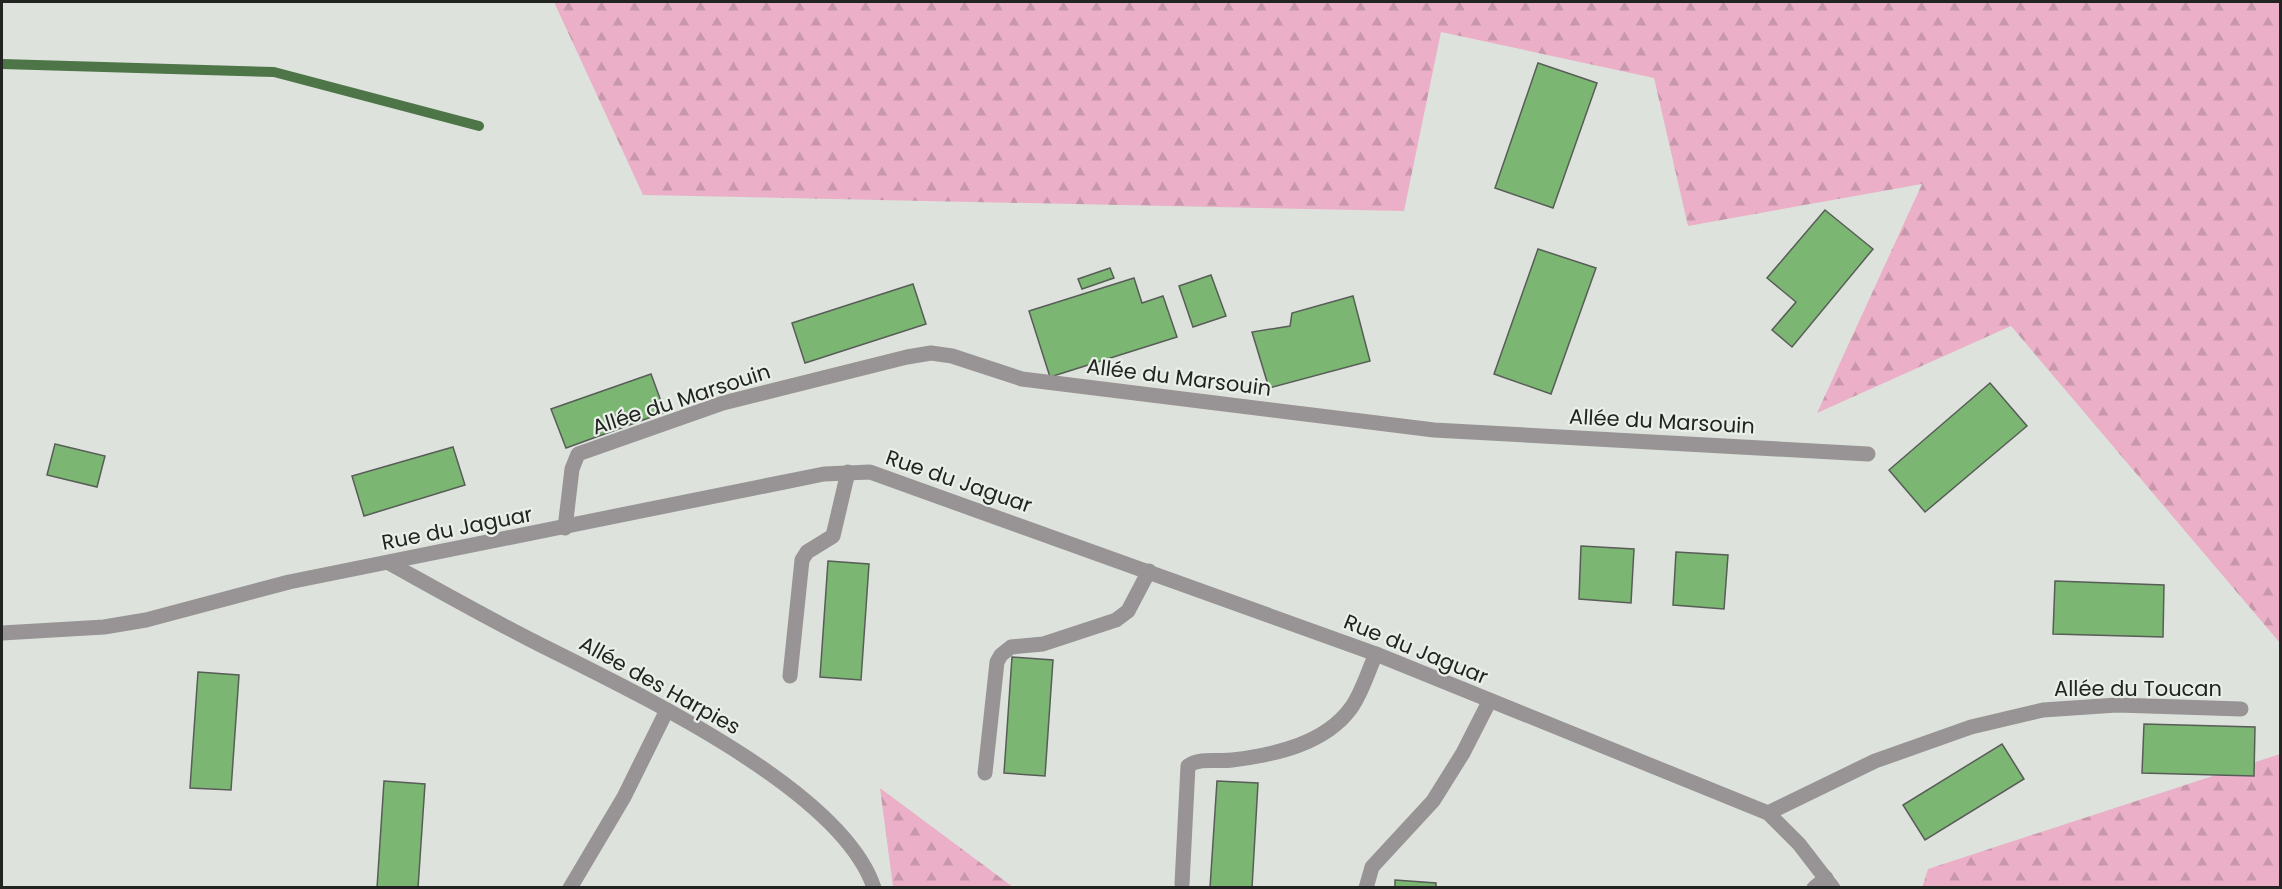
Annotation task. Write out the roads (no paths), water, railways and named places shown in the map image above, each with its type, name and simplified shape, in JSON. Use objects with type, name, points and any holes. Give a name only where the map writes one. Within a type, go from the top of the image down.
[{"type":"street","name":"Allée du Marsouin","points":[[565,528],[572,470],[578,454],[723,403],[931,353],[952,356],[1022,379],[1434,430],[1868,454]]},
{"type":"street","points":[[790,676],[802,560],[807,552],[833,536],[848,472]]},
{"type":"street","name":"Rue du Jaguar","points":[[2,633],[104,627],[146,620],[289,582],[824,474],[870,472],[1376,654],[1489,702],[1768,813],[1799,843],[1824,884]]},
{"type":"street","name":"Allée des Harpies","points":[[389,563],[667,710],[746,756],[814,807],[858,857],[874,888]]},
{"type":"street","points":[[985,772],[997,662],[1001,655],[1011,647],[1043,644],[1116,620],[1128,611],[1149,571]]},
{"type":"street","points":[[1182,884],[1188,766],[1197,761],[1233,760],[1288,748],[1327,734],[1351,708],[1376,654]]},
{"type":"street","points":[[1366,888],[1372,867],[1433,801],[1463,753],[1489,702]]},
{"type":"street","name":"Allée du Toucan","points":[[1768,813],[1875,761],[1971,727],[2043,710],[2117,705],[2241,709]]},
{"type":"street","points":[[570,888],[624,797],[667,710]]},
{"type":"waterway","points":[[2,64],[274,72],[479,126]]}]
